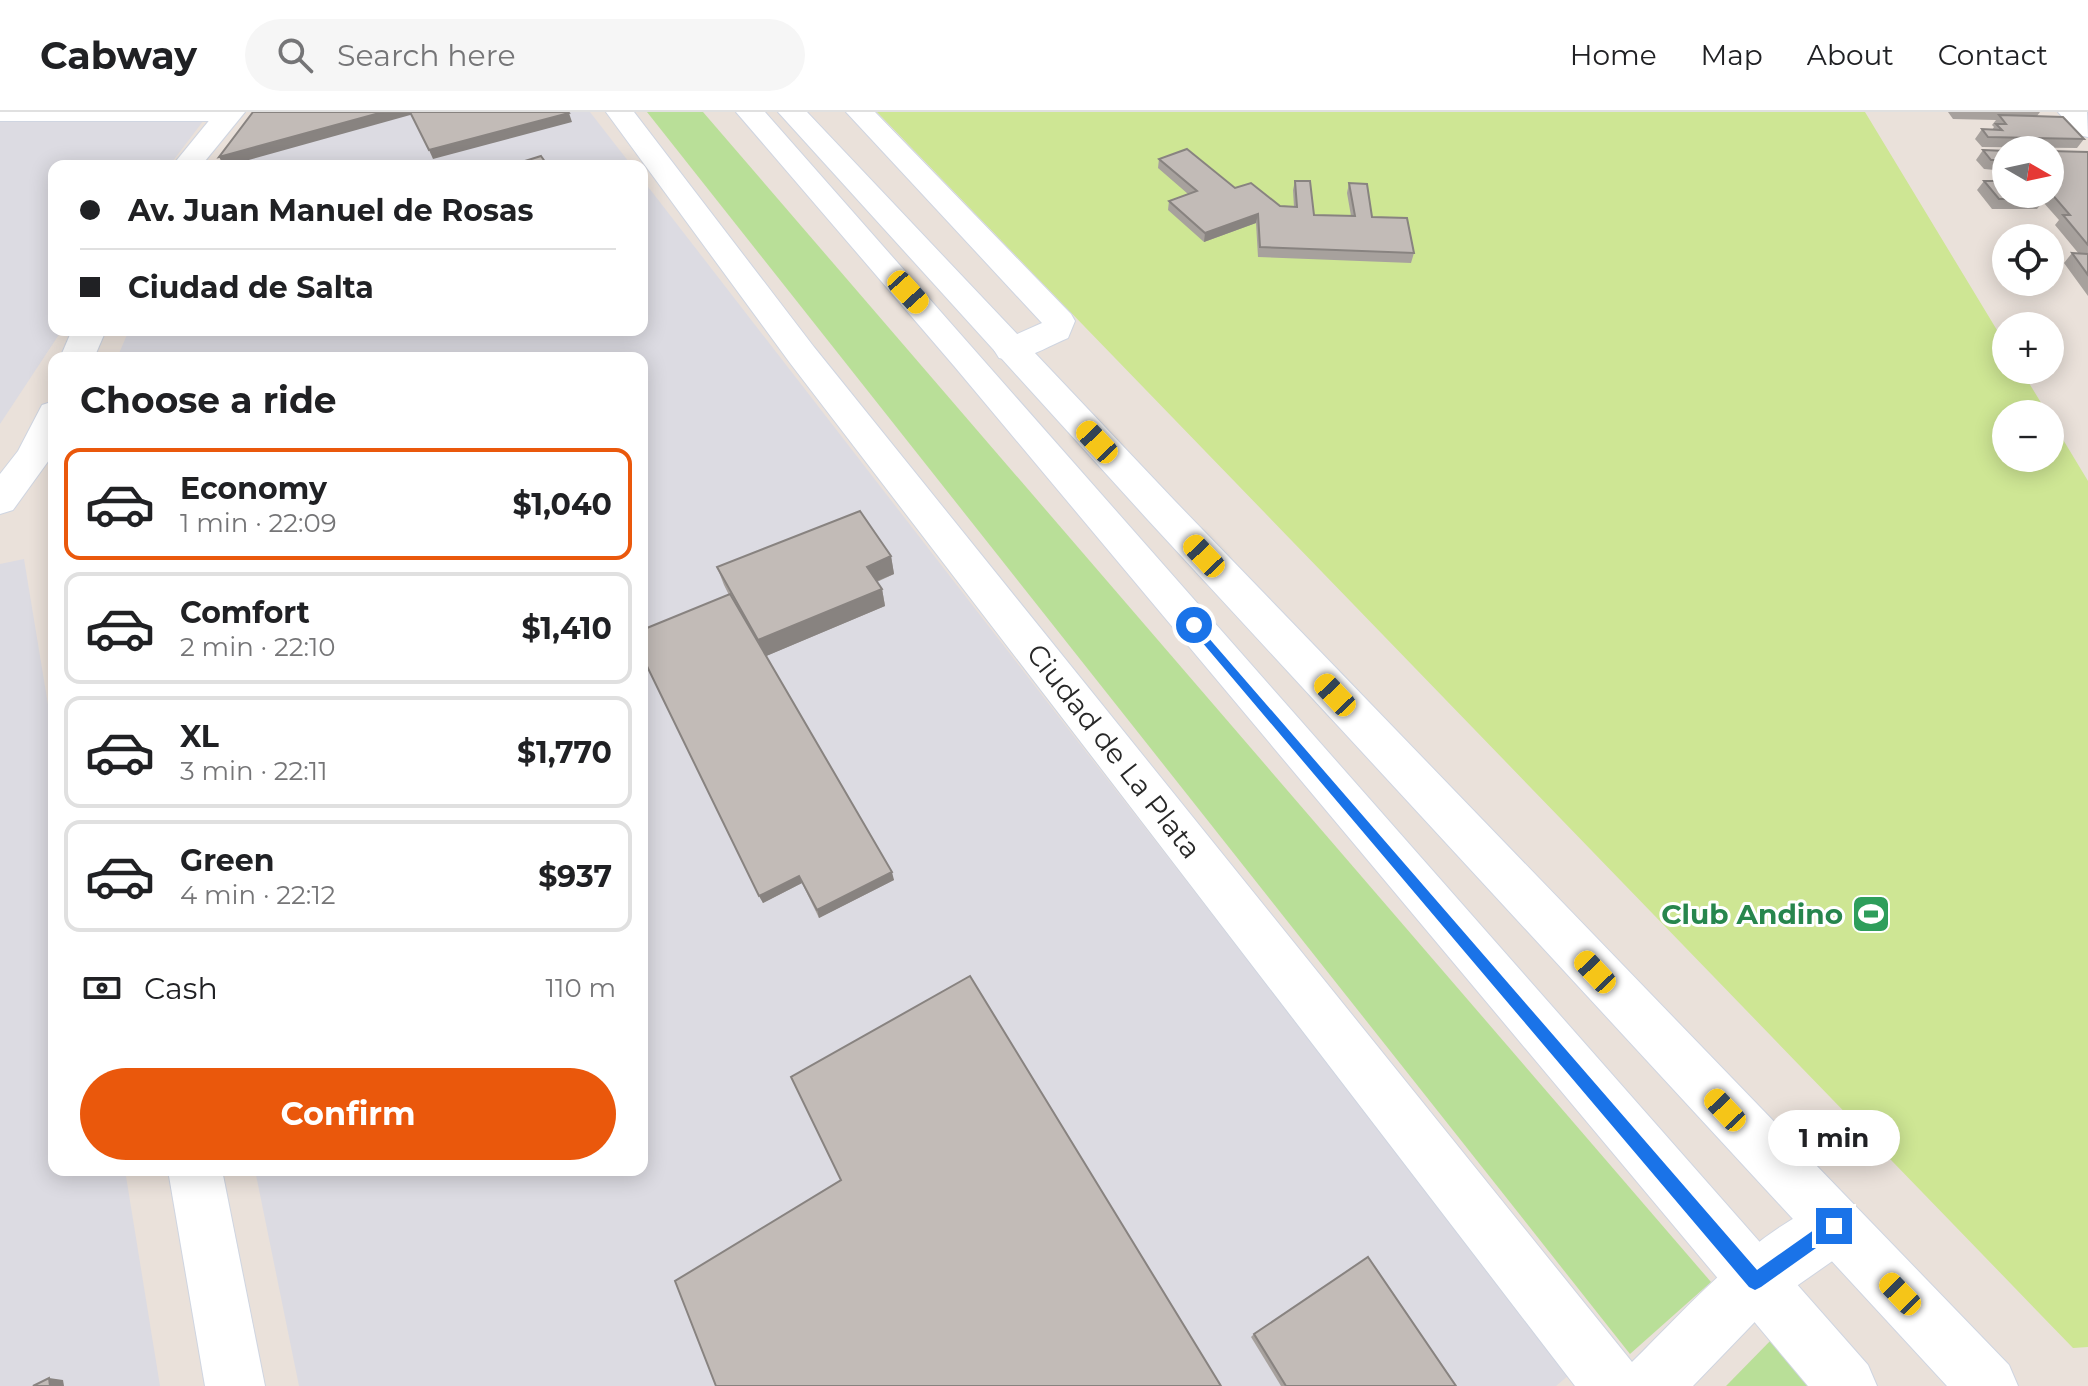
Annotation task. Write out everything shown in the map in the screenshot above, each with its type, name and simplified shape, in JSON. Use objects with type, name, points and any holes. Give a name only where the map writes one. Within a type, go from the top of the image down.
[{"type":"main road","name":"Ciudad de La Plata","points":[[620,112],[802,355],[1613,1386]]},
{"type":"main road","points":[[750,112],[987,382],[1847,1386]]},
{"type":"main road","points":[[792,112],[1011,350],[1988,1386]]},
{"type":"main road","points":[[860,112],[1059,321],[1056,331],[1011,350]]},
{"type":"main road","points":[[2072,112],[2088,129]]},
{"type":"main road","points":[[191,160],[229,114]]},
{"type":"main road","points":[[0,501],[44,462],[48,442]]},
{"type":"main road","points":[[196,1176],[235,1386]]},
{"type":"main road","points":[[1651,1386],[1755,1281],[1834,1226]]},
{"type":"lane","points":[[0,116],[229,114]]},
{"type":"shaded area","points":[[0,112],[210,112],[174,160],[48,160],[48,336],[58,336],[0,424]]},
{"type":"shaded area","points":[[266,112],[590,112],[627,160],[230,160]]},
{"type":"shaded area","points":[[648,187],[1569,1375],[1556,1386],[299,1386],[256,1176],[648,1176],[648,352],[120,352],[126,336],[648,336]]},
{"type":"shaded area","points":[[24,559],[48,705],[48,1176],[126,1176],[160,1386],[0,1386],[0,564]]},
{"type":"green space","points":[[647,112],[703,112],[1711,1282],[1630,1354]]},
{"type":"green space","name":"Club Andino","points":[[877,112],[1865,112],[1992,322],[1992,384],[2030,384],[2039,400],[1992,400],[1992,472],[2064,472],[2064,441],[2088,481],[2088,1347],[2073,1348]]},
{"type":"green space","points":[[1773,1338],[1813,1386],[1726,1386]]},
{"type":"building","points":[[253,112],[383,112],[219,157]]},
{"type":"building","points":[[410,112],[568,112],[569,113],[429,150]]},
{"type":"building","points":[[1999,115],[2063,117],[2084,139],[2064,139],[2064,136],[1988,137],[1982,129],[2002,130],[1996,124],[2006,124]]},
{"type":"building","points":[[1187,149],[1235,188],[1251,183],[1280,206],[1297,207],[1295,181],[1310,181],[1314,215],[1355,216],[1349,183],[1367,184],[1372,217],[1407,218],[1414,253],[1260,247],[1258,214],[1205,233],[1169,201],[1197,191],[1159,159]]},
{"type":"building","points":[[1983,150],[1992,150],[1991,160]]},
{"type":"building","points":[[2064,151],[2088,152],[2088,245],[2063,215],[2070,215],[2064,208]]},
{"type":"building","points":[[2072,253],[2088,254],[2088,275]]},
{"type":"building","points":[[860,511],[891,556],[867,567],[882,589],[758,640],[717,567]]},
{"type":"building","points":[[730,594],[892,872],[817,910],[799,876],[759,896],[648,668],[648,628]]},
{"type":"building","points":[[970,976],[1221,1386],[716,1386],[675,1281],[841,1180],[791,1077]]},
{"type":"building","points":[[1368,1257],[1456,1386],[1286,1386],[1254,1334]]},
{"type":"building","points":[[49,1378],[50,1386],[33,1386]]},
{"type":"place","name":"Club Andino","points":[[1871,914]]},
{"type":"route","points":[[1194,625],[1755,1281],[1834,1226]]}]
